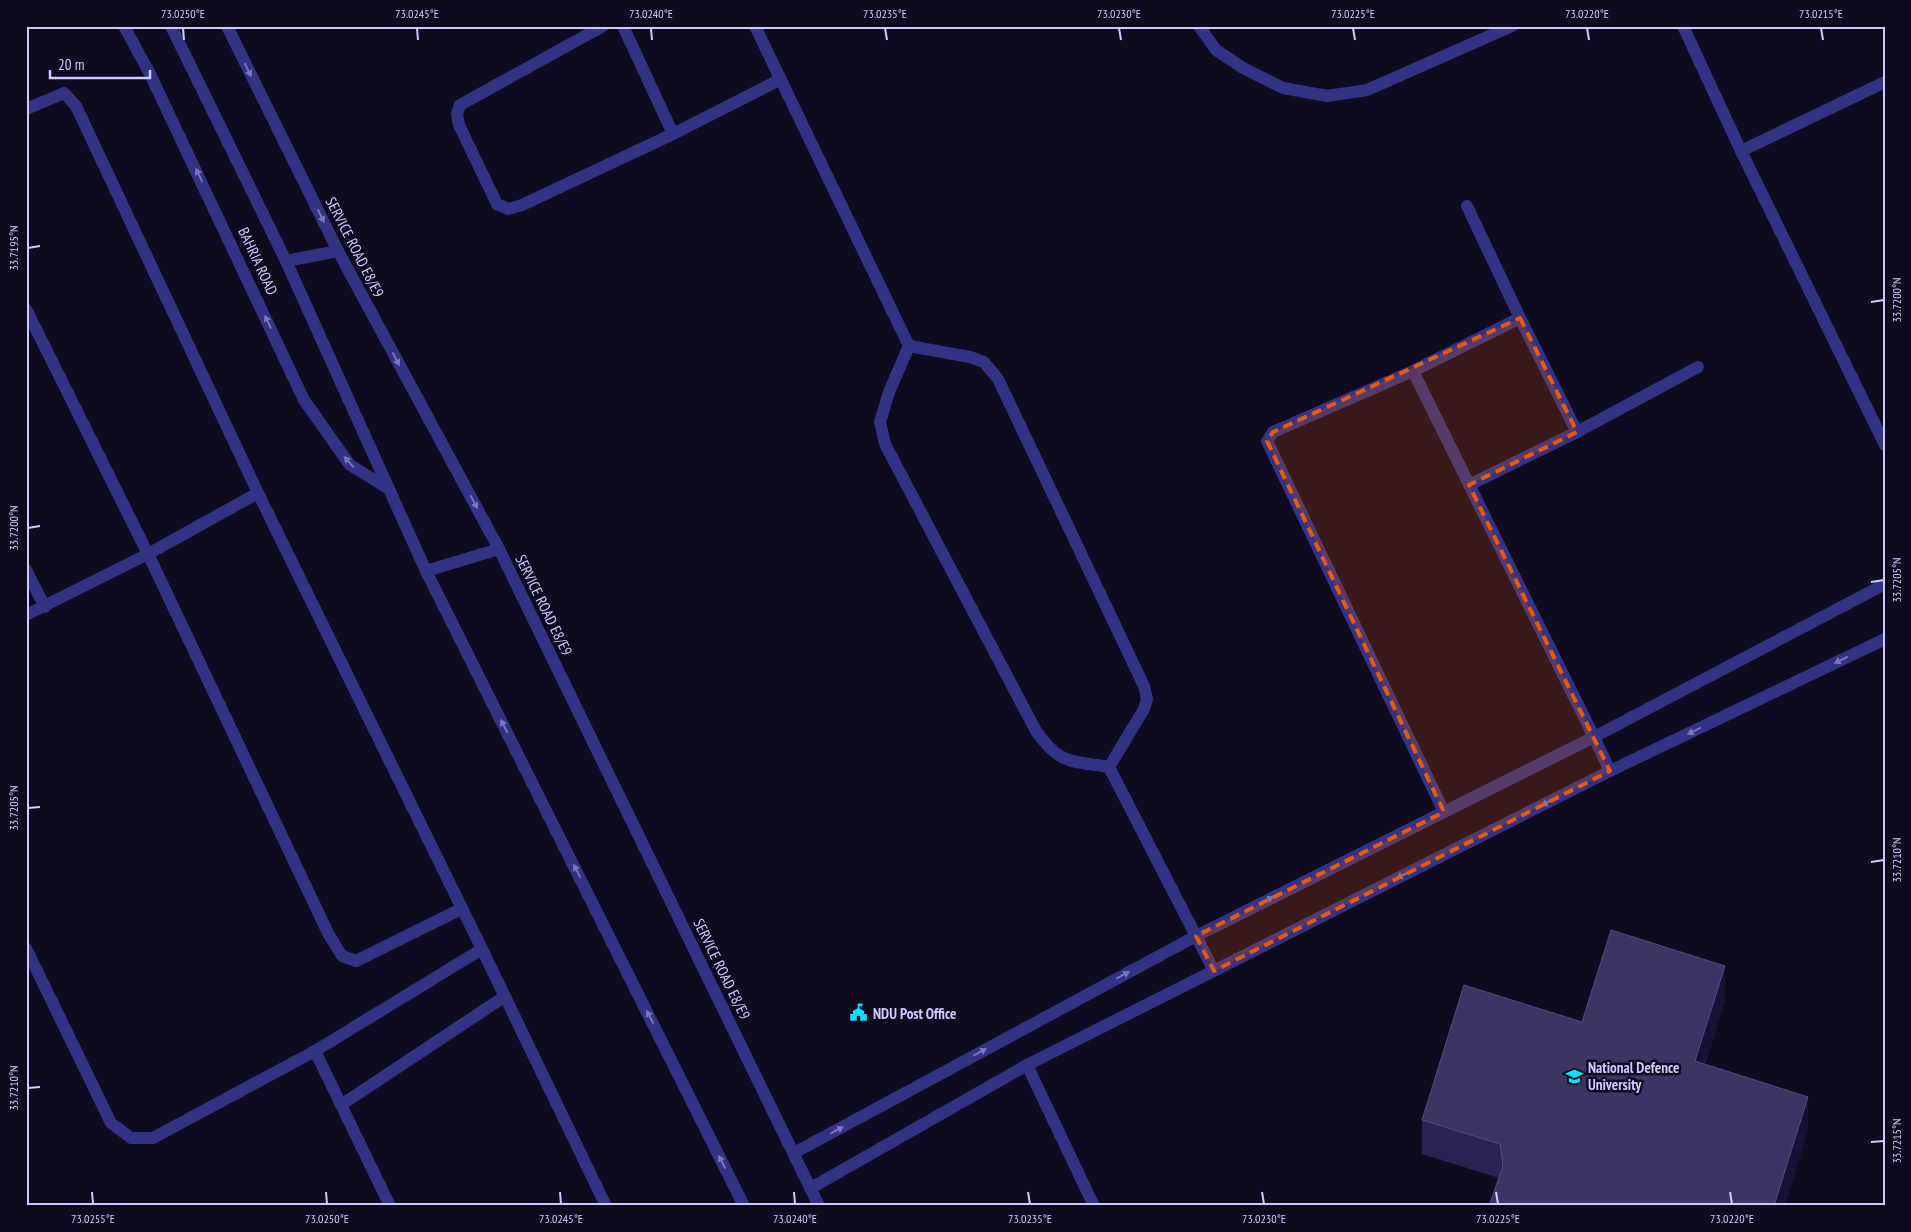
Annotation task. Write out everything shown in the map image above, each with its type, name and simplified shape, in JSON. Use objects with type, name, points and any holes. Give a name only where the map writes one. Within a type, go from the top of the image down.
[{"type":"street","name":"BAHRIA ROAD","points":[[124,26],[150,74],[304,400],[350,465],[389,489]]},
{"type":"street","points":[[171,26],[286,262],[426,571],[744,1206]]},
{"type":"street","name":"SERVICE ROAD E8/E9","points":[[227,26],[338,251],[499,549],[819,1206]]},
{"type":"street","points":[[603,26],[460,105],[456,114],[459,125],[497,204],[508,209],[522,205],[673,134],[781,79]]},
{"type":"street","points":[[623,26],[673,134]]},
{"type":"street","points":[[755,26],[909,346]]},
{"type":"street","points":[[1199,26],[1216,50],[1243,68],[1283,88],[1327,96],[1367,90],[1512,26]]},
{"type":"street","points":[[1683,26],[1885,445]]},
{"type":"street","points":[[1742,151],[1885,82]]},
{"type":"street","points":[[26,109],[64,93],[76,106],[258,494],[606,1206]]},
{"type":"street","points":[[1467,206],[1577,432]]},
{"type":"street","points":[[286,262],[338,251]]},
{"type":"street","points":[[26,309],[148,554],[328,933],[342,956],[356,960],[461,909]]},
{"type":"street","points":[[1444,812],[1267,441],[1273,432],[1413,371],[1520,318]]},
{"type":"street","points":[[909,346],[970,357],[984,362],[998,379],[1132,660],[1144,686],[1147,699],[1144,709],[1109,767]]},
{"type":"street","points":[[909,346],[888,392],[880,422],[885,444],[1032,723],[1047,747],[1063,759],[1109,767]]},
{"type":"street","points":[[1469,486],[1577,432],[1698,367]]},
{"type":"street","points":[[1413,371],[1610,771]]},
{"type":"street","points":[[26,615],[148,554],[258,494]]},
{"type":"street","points":[[426,571],[499,549]]},
{"type":"street","points":[[26,570],[44,607]]},
{"type":"street","points":[[794,1153],[1196,936],[1594,737],[1885,584]]},
{"type":"street","points":[[811,1188],[1027,1065],[1610,771],[1885,639]]},
{"type":"street","points":[[1109,767],[1214,970]]},
{"type":"street","points":[[26,948],[111,1123],[131,1138],[153,1138],[315,1051],[482,950]]},
{"type":"street","points":[[341,1105],[504,997]]},
{"type":"street","points":[[315,1051],[390,1206]]},
{"type":"street","points":[[1027,1065],[1094,1206]]},
{"type":"highlighted area","points":[[1520,318],[1577,432],[1469,485],[1610,771],[1214,971],[1196,936],[1444,812],[1267,441],[1273,432]]},
{"type":"building","name":"National Defence University","points":[[1611,930],[1725,966],[1695,1061],[1808,1097],[1774,1206],[1489,1206],[1503,1166],[1500,1144],[1422,1120],[1464,985],[1582,1022]]},
{"type":"place","name":"NDU Post Office","points":[[859,1013]]},
{"type":"place","name":"National Defence University","points":[[1574,1076]]}]
